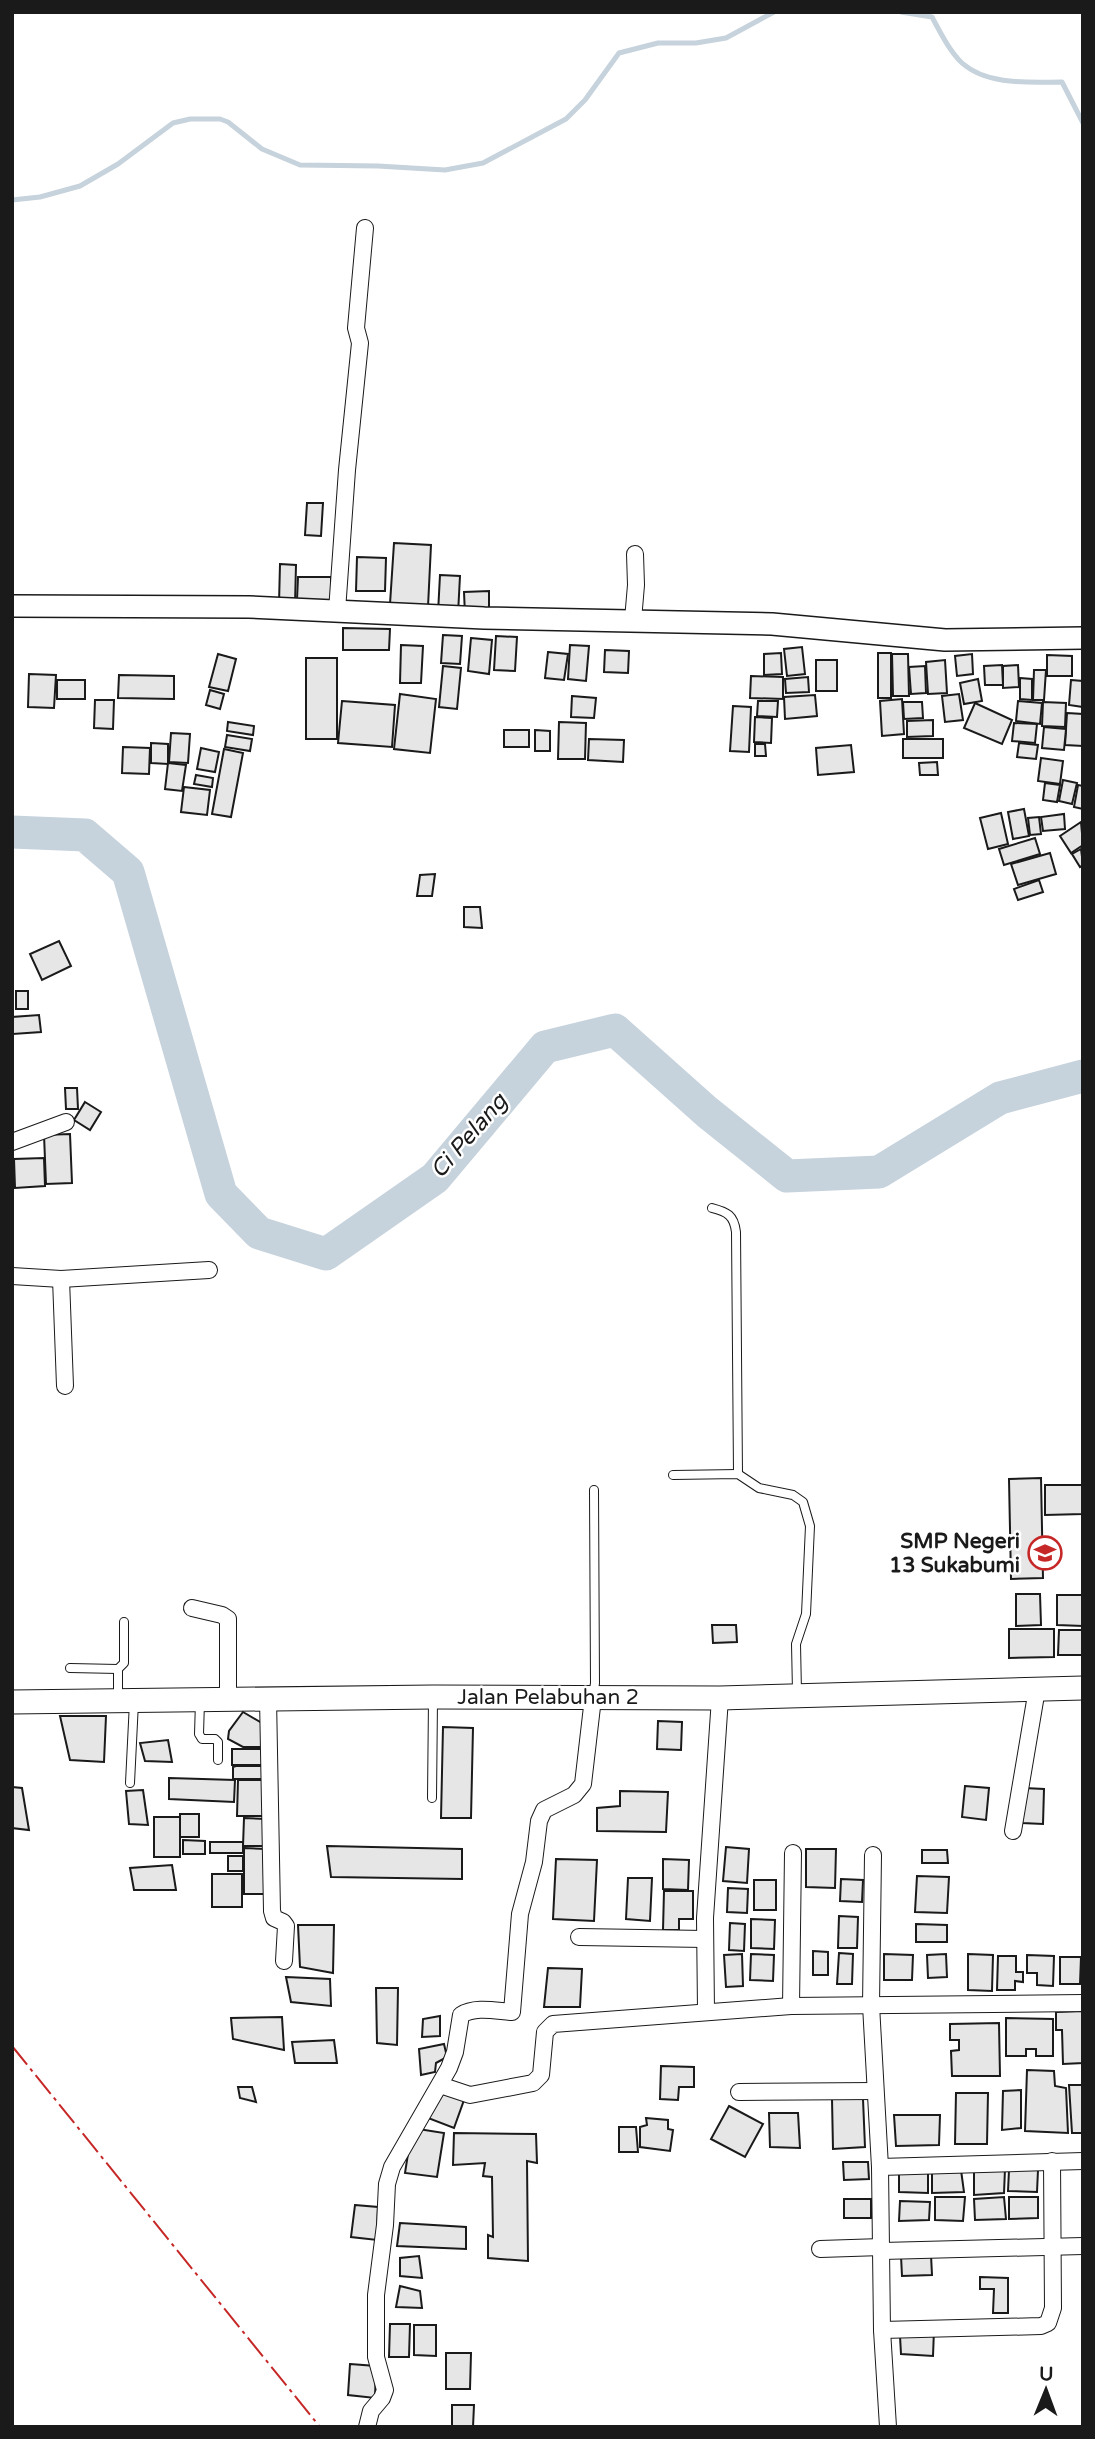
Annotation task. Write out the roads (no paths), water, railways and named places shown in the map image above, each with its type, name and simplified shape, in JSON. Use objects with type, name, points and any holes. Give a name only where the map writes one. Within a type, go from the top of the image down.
[{"type":"main road","name":"Jalan Pelabuhan 2","points":[[12,1702],[200,1698],[720,1698],[1083,1688]]},
{"type":"street","points":[[337,611],[348,457],[360,343],[356,328],[366,228]]},
{"type":"street","points":[[633,620],[635,554]]},
{"type":"street","points":[[12,606],[180,606],[484,618],[772,624],[936,639],[1083,638]]},
{"type":"street","points":[[12,1142],[66,1122]]},
{"type":"street","points":[[12,1276],[61,1279],[209,1270]]},
{"type":"street","points":[[61,1279],[65,1386]]},
{"type":"street","points":[[192,1608],[228,1619],[228,1698]]},
{"type":"street","points":[[1013,1830],[1037,1689]]},
{"type":"street","points":[[268,1698],[272,1911],[275,1918],[286,1926],[284,1961]]},
{"type":"street","points":[[367,2427],[371,2411],[385,2390],[376,2357],[376,2295],[387,2184],[392,2167],[440,2085],[455,2052],[461,2015],[475,2010],[512,2012],[520,1914],[534,1862],[538,1821],[544,1810],[574,1795],[583,1784],[593,1698]]},
{"type":"street","points":[[706,2011],[705,1939],[720,1698]]},
{"type":"street","points":[[791,2006],[793,1853]]},
{"type":"street","points":[[873,1855],[872,2005],[880,2167],[882,2330],[888,2427]]},
{"type":"street","points":[[579,1937],[705,1939]]},
{"type":"street","points":[[440,2085],[470,2095],[533,2083],[541,2075],[545,2032],[553,2024],[791,2006],[1083,2003]]},
{"type":"street","points":[[739,2092],[875,2091]]},
{"type":"street","points":[[882,2330],[1045,2326],[1052,2315],[1052,2161]]},
{"type":"street","points":[[880,2167],[1083,2161]]},
{"type":"street","points":[[820,2249],[1083,2246]]},
{"type":"lane","points":[[712,1208],[728,1212],[735,1221],[736,1231],[738,1475]]},
{"type":"lane","points":[[673,1475],[738,1475],[759,1488],[793,1495],[803,1502],[808,1516],[806,1614],[796,1644],[797,1696]]},
{"type":"lane","points":[[593,1698],[594,1490]]},
{"type":"lane","points":[[70,1668],[118,1668],[124,1664],[124,1622]]},
{"type":"lane","points":[[118,1668],[126,1699],[130,1783]]},
{"type":"lane","points":[[432,1798],[433,1697]]},
{"type":"lane","points":[[200,1698],[199,1734],[202,1739],[215,1739],[218,1742],[218,1760]]},
{"type":"waterway","points":[[12,200],[40,197],[80,186],[118,164],[173,123],[190,119],[220,119],[228,122],[262,149],[300,165],[445,170],[483,163],[566,119],[585,100],[619,53],[658,43],[696,43],[726,38],[774,12]]},
{"type":"waterway","points":[[901,12],[932,17],[945,42],[962,63],[984,76],[1010,81],[1062,82],[1083,123]]},
{"type":"waterway","name":"Ci Pelang","points":[[12,832],[85,835],[128,872],[221,1194],[259,1233],[326,1254],[435,1178],[545,1047],[615,1030],[707,1112],[787,1176],[879,1172],[1000,1098],[1083,1076]]},
{"type":"place","name":"SMP Negeri 13 Sukabumi","points":[[1045,1553]]}]
